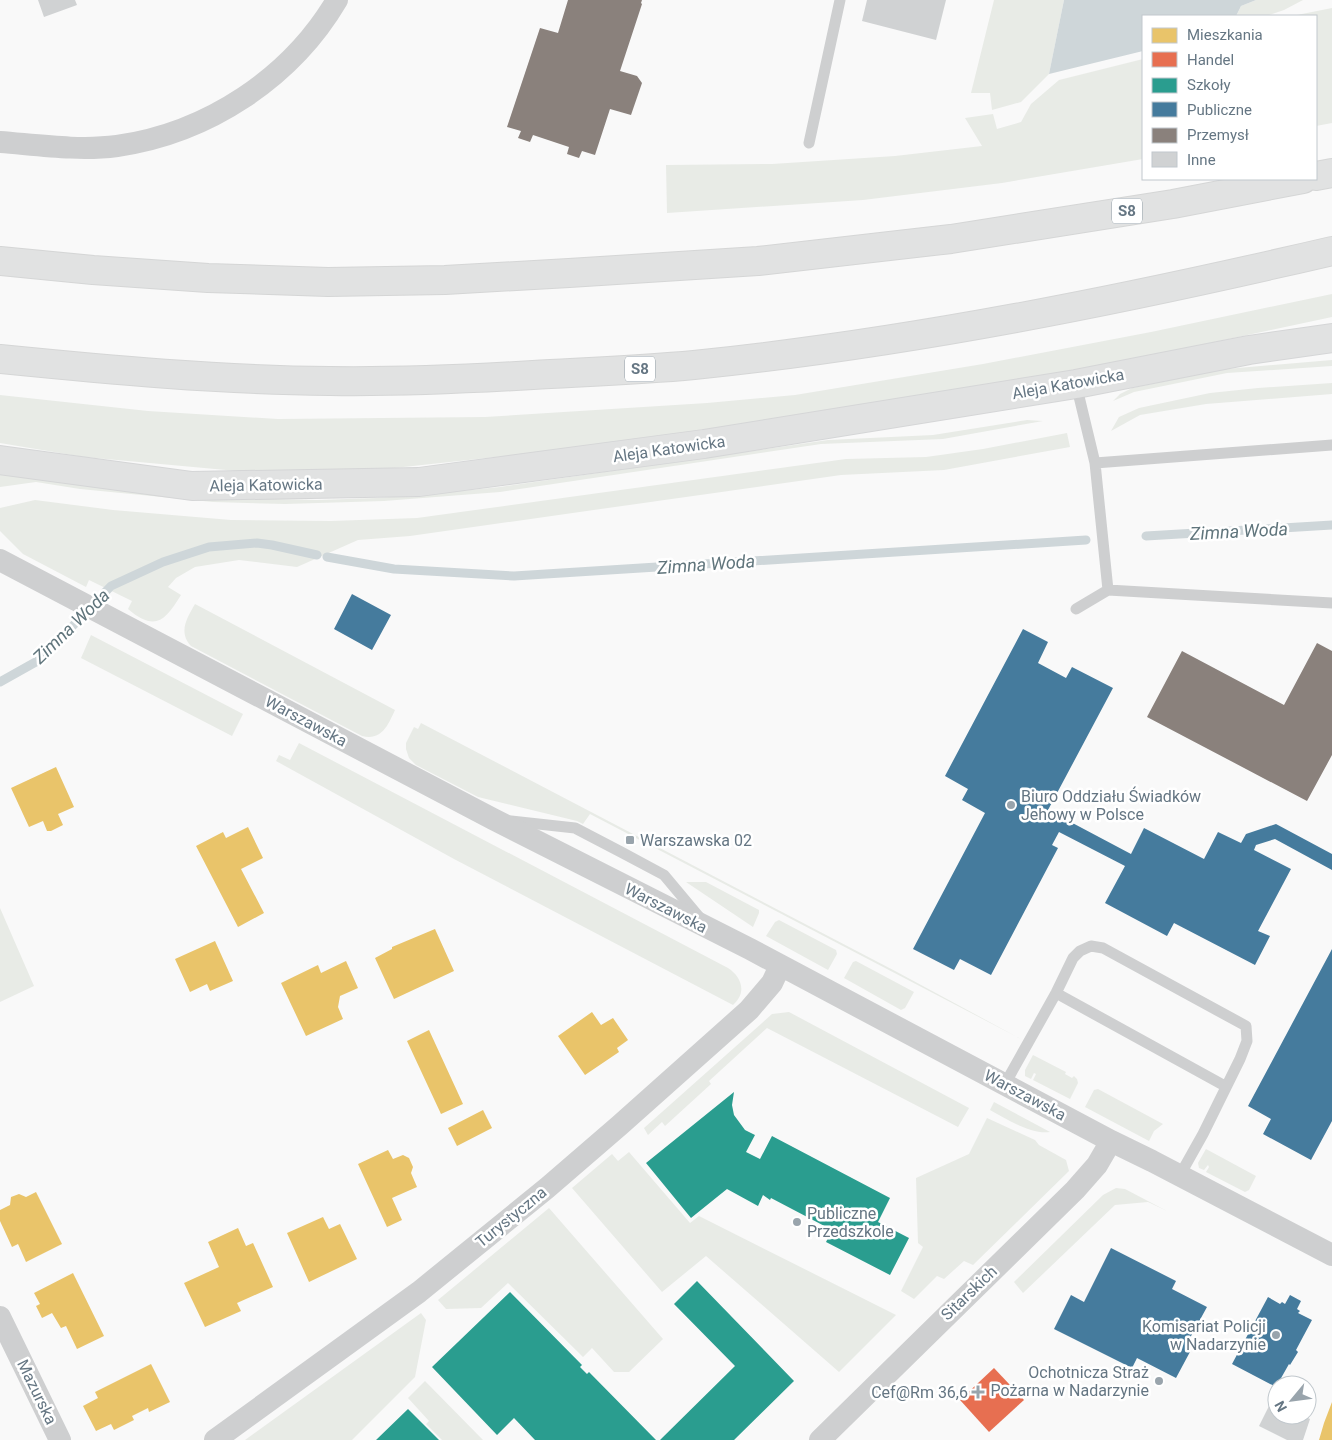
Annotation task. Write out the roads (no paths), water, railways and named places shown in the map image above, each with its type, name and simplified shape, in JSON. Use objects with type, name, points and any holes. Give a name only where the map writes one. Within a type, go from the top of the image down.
[{"type":"main road","points":[[1317,176],[1332,173]]},
{"type":"main road","name":"S8","points":[[0,261],[208,278],[328,282],[445,280],[569,273],[758,261],[951,239],[1173,204],[1298,180]]},
{"type":"main road","name":"S8","points":[[0,359],[200,377],[330,381],[450,380],[691,365],[865,343],[970,326],[1179,286],[1332,251]]},
{"type":"main road","name":"Aleja Katowicka","points":[[0,460],[192,486],[419,482],[704,444],[1076,384],[1249,350],[1332,338]]},
{"type":"street","points":[[0,142],[55,146],[117,146],[184,128],[222,111],[251,94],[285,65],[307,42],[329,15],[337,0]]},
{"type":"street","name":"Warszawska","points":[[0,560],[493,819],[709,929],[1332,1255]]},
{"type":"street","name":"Turystyczna","points":[[215,1440],[419,1292],[547,1188],[749,1010],[772,983],[780,966]]},
{"type":"street","name":"Sitarskich","points":[[820,1440],[1075,1190],[1097,1165],[1111,1141]]},
{"type":"street","name":"Mazurska","points":[[0,1317],[60,1440]]},
{"type":"lane","points":[[809,143],[840,0]]},
{"type":"lane","points":[[1076,384],[1095,463],[1108,590]]},
{"type":"lane","points":[[1095,463],[1332,445]]},
{"type":"lane","points":[[1076,609],[1108,590],[1332,603]]},
{"type":"lane","points":[[493,819],[575,828],[664,874],[709,929]]},
{"type":"lane","points":[[1005,1084],[1056,993],[1073,958],[1080,951],[1091,946],[1103,948],[1246,1026],[1248,1041],[1203,1134],[1180,1175]]},
{"type":"lane","points":[[1056,993],[1225,1086]]},
{"type":"waterway","name":"Zimna Woda","points":[[1146,536],[1332,525]]},
{"type":"waterway","name":"Zimna Woda","points":[[327,557],[394,569],[514,576],[1086,540]]},
{"type":"waterway","name":"Zimna Woda","points":[[0,682],[41,659],[111,586],[163,562],[209,547],[257,543],[317,555]]},
{"type":"place","name":"Biuro Oddziału Świadków Jehowy w Polsce","points":[[1011,805]]},
{"type":"place","name":"Warszawska 02","points":[[630,840]]},
{"type":"place","name":"Publiczne Przedszkole","points":[[797,1222]]},
{"type":"place","name":"Komisariat Policji w Nadarzynie","points":[[1276,1335]]},
{"type":"place","name":"Ochotnicza Straż Pożarna w Nadarzynie","points":[[1159,1381]]},
{"type":"place","name":"Cef@Rm 36,6","points":[[978,1392]]}]
